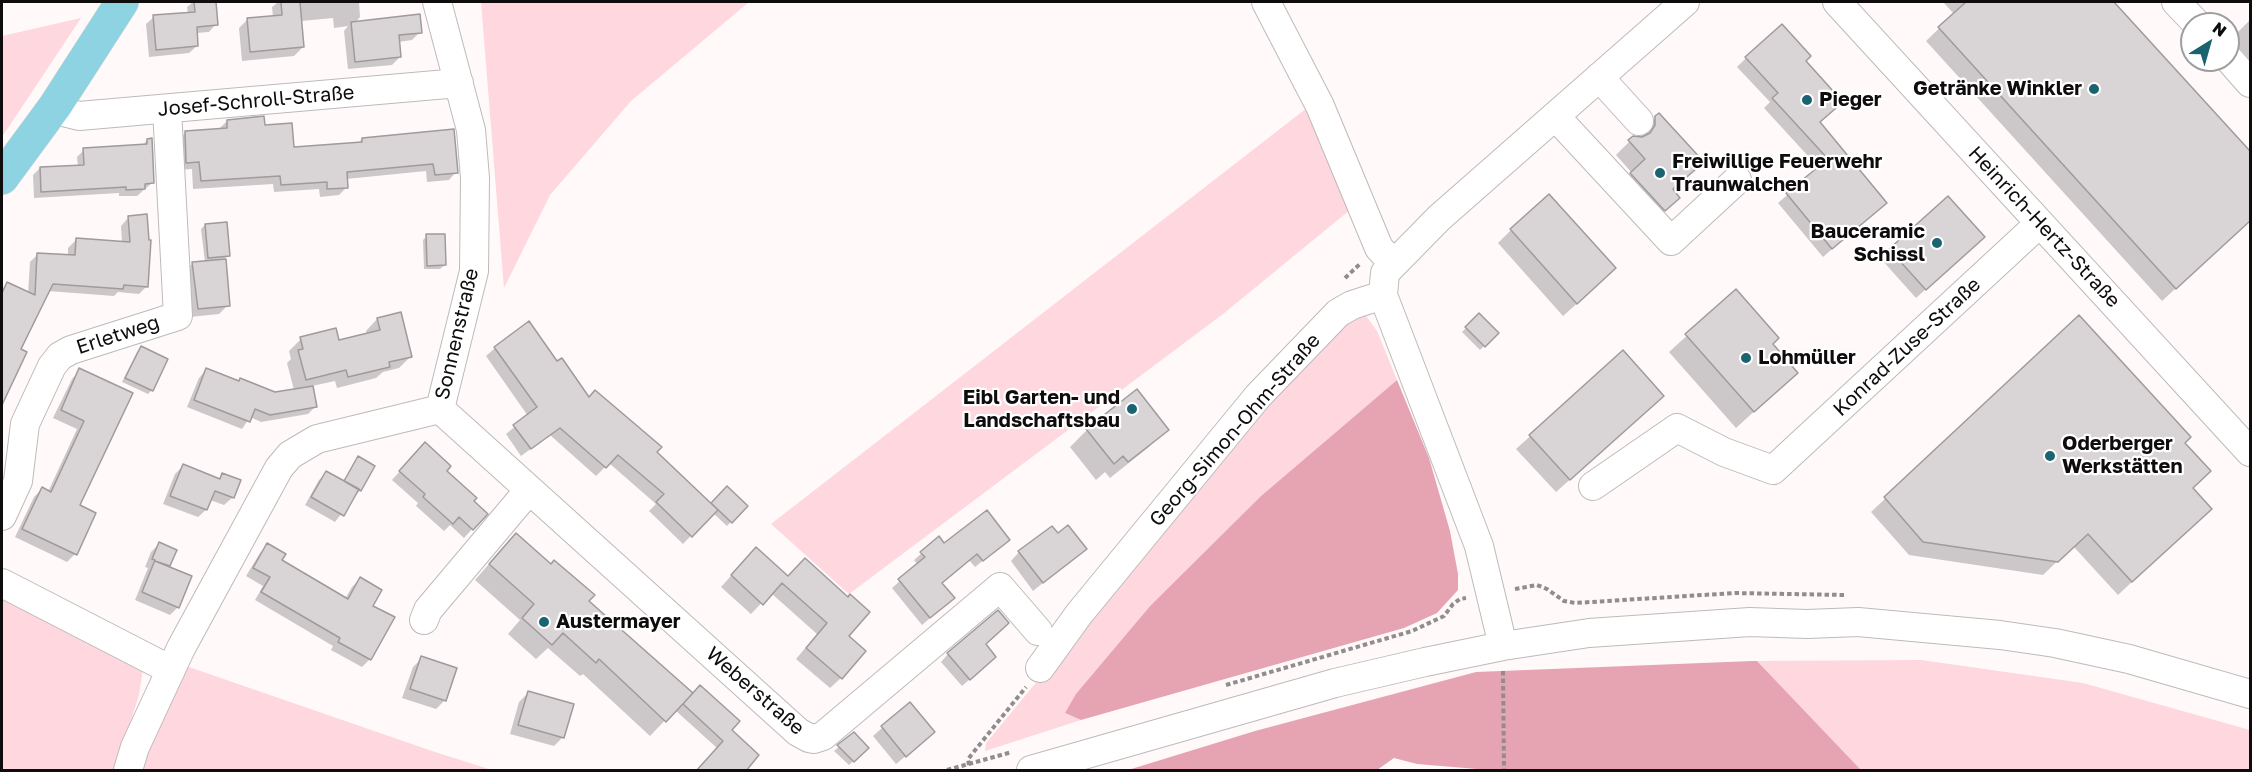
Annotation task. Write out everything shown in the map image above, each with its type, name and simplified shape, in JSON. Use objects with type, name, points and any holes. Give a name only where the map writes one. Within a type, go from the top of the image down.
[{"type":"main road","points":[[2,178],[55,106],[122,2]]},
{"type":"street","name":"Sonnenstraße","points":[[128,771],[135,747],[171,670],[279,468],[290,455],[317,439],[440,409],[474,270],[476,178],[471,130],[437,2]]},
{"type":"street","points":[[1266,2],[1320,106],[1379,248],[1393,263]]},
{"type":"street","points":[[1503,646],[1479,546],[1383,294],[1386,273],[1393,263],[1439,218],[1685,2]]},
{"type":"street","name":"Heinrich-Hertz-Straße","points":[[1837,2],[2250,452]]},
{"type":"street","points":[[1599,77],[1640,122]]},
{"type":"street","name":"Josef-Schroll-Straße","points":[[55,106],[67,113],[79,116],[459,83]]},
{"type":"street","name":"Erletweg","points":[[2,516],[18,480],[25,424],[52,366],[60,356],[71,350],[178,316],[167,108]]},
{"type":"street","points":[[1555,116],[1671,241],[1737,180]]},
{"type":"street","name":"Konrad-Zuse-Straße","points":[[1593,486],[1677,429],[1724,452],[1773,471],[2040,223]]},
{"type":"street","name":"Georg-Simon-Ohm-Straße","points":[[1040,668],[1079,614],[1258,396],[1338,313],[1352,305],[1383,294]]},
{"type":"street","name":"Weberstraße","points":[[440,409],[798,732],[809,738],[823,736],[1000,587],[1038,631]]},
{"type":"street","points":[[424,620],[428,610],[530,490]]},
{"type":"street","points":[[2,583],[171,670]]},
{"type":"street","points":[[1030,771],[1335,683],[1503,646],[1589,633],[1750,622],[1807,624],[1858,622],[1937,627],[2055,643],[2129,659],[2250,694]]},
{"type":"path","points":[[1503,646],[1504,771]]},
{"type":"path","points":[[947,771],[969,765],[968,759],[1040,668]]},
{"type":"shaded area","points":[[481,2],[749,2],[631,101],[550,195],[504,288]]},
{"type":"shaded area","points":[[81,18],[2,137],[2,36]]},
{"type":"shaded area","points":[[1312,104],[1356,205],[1223,314],[849,594],[771,524]]},
{"type":"shaded area","points":[[1356,315],[1366,316],[1377,331],[1397,380],[1261,496],[1151,605],[1065,713],[1081,720],[985,751],[986,743],[1208,475],[1296,375]]},
{"type":"shaded area","points":[[1397,380],[1429,458],[1450,531],[1458,574],[1458,590],[1437,613],[1404,628],[1081,720],[1065,713],[1076,694],[1151,605],[1261,496]]},
{"type":"shaded area","points":[[2,598],[143,669],[139,695],[115,770],[2,770]]},
{"type":"shaded area","points":[[1921,660],[2083,683],[2250,730],[2250,770],[1861,770],[1757,661]]},
{"type":"shaded area","points":[[1757,661],[1861,770],[1489,770],[1417,764],[1394,758],[1377,770],[1128,770],[1255,731],[1476,672]]},
{"type":"shaded area","points":[[186,666],[435,752],[492,770],[139,770]]},
{"type":"building","points":[[194,2],[216,2],[218,25],[197,27],[198,46],[156,50],[153,15],[195,12]]},
{"type":"building","points":[[281,2],[300,2],[304,47],[250,52],[247,18],[282,15]]},
{"type":"building","name":"Getränke Winkler","points":[[1966,2],[2114,2],[2250,151],[2250,221],[2176,289],[1938,27]]},
{"type":"building","points":[[420,14],[422,33],[399,35],[401,57],[355,62],[351,22]]},
{"type":"building","points":[[1782,24],[1811,56],[1806,61],[1843,102],[1820,122],[1887,203],[1832,249],[1786,193],[1828,159],[1772,98],[1778,93],[1745,57]]},
{"type":"building","points":[[1659,113],[1704,162],[1673,189],[1680,198],[1665,211],[1630,173],[1645,159],[1628,140],[1633,136],[1642,137],[1650,133],[1655,125],[1655,116]]},
{"type":"building","points":[[264,116],[265,125],[292,123],[294,147],[362,142],[362,138],[454,129],[458,173],[435,175],[433,164],[347,172],[348,188],[327,189],[327,182],[281,185],[280,176],[201,181],[199,162],[186,163],[185,131],[227,128],[227,120]]},
{"type":"building","points":[[152,138],[154,183],[145,184],[145,189],[126,190],[126,187],[41,192],[40,167],[84,165],[83,148],[147,144],[147,139]]},
{"type":"building","points":[[1549,194],[1616,268],[1577,304],[1510,229]]},
{"type":"building","name":"Bauceramic Schissl","points":[[1948,196],[1985,237],[1926,290],[1889,249]]},
{"type":"building","points":[[147,214],[149,240],[151,240],[148,287],[124,285],[123,289],[53,284],[21,349],[27,352],[2,405],[2,293],[7,282],[35,295],[37,253],[75,255],[76,238],[130,242],[128,216]]},
{"type":"building","points":[[227,222],[230,256],[208,258],[205,224]]},
{"type":"building","points":[[426,234],[445,234],[446,265],[427,266]]},
{"type":"building","points":[[226,259],[230,306],[198,309],[192,262]]},
{"type":"building","name":"Lohmüller","points":[[1736,289],[1779,338],[1773,344],[1798,373],[1754,412],[1685,334]]},
{"type":"building","points":[[401,312],[412,357],[389,362],[390,367],[348,377],[346,370],[306,380],[298,350],[303,349],[300,337],[336,328],[339,340],[380,330],[377,318]]},
{"type":"building","points":[[1479,313],[1499,333],[1485,347],[1465,327]]},
{"type":"building","name":"Oderberger Werkstätten","points":[[2079,315],[2191,437],[2185,443],[2211,471],[2193,488],[2212,509],[2132,582],[2088,534],[2058,562],[1923,542],[1884,497]]},
{"type":"building","points":[[529,321],[557,361],[562,358],[589,397],[595,390],[662,447],[657,452],[718,510],[692,537],[656,502],[664,494],[618,455],[606,468],[560,428],[531,449],[513,425],[537,407],[494,347]]},
{"type":"building","points":[[141,346],[168,359],[153,391],[125,378]]},
{"type":"building","points":[[1623,350],[1664,396],[1570,480],[1529,435]]},
{"type":"building","points":[[79,368],[133,393],[80,505],[96,513],[77,555],[22,529],[42,487],[51,492],[84,421],[61,410]]},
{"type":"building","points":[[206,368],[275,392],[313,386],[317,407],[270,415],[255,409],[250,422],[194,400]]},
{"type":"building","name":"Eibl Garten- und Landschaftsbau","points":[[1137,389],[1169,430],[1128,462],[1123,456],[1114,464],[1086,429]]},
{"type":"building","points":[[425,442],[451,466],[447,471],[477,498],[474,501],[488,514],[473,530],[459,517],[453,524],[399,471]]},
{"type":"building","points":[[358,456],[375,466],[361,491],[344,481]]},
{"type":"building","points":[[183,464],[220,479],[222,473],[241,480],[234,498],[215,491],[207,510],[170,496]]},
{"type":"building","points":[[326,471],[359,489],[344,516],[311,497]]},
{"type":"building","points":[[727,486],[748,506],[732,523],[711,503]]},
{"type":"building","points":[[987,510],[1010,540],[983,561],[977,554],[942,583],[955,598],[930,618],[898,579],[925,557],[920,552],[939,536],[944,543]]},
{"type":"building","points":[[1068,525],[1087,549],[1043,583],[1018,551],[1052,526],[1058,533]]},
{"type":"building","points":[[516,533],[551,564],[554,560],[595,595],[589,601],[693,693],[666,722],[599,659],[596,663],[563,633],[552,645],[522,618],[534,604],[489,564]]},
{"type":"building","points":[[159,542],[177,550],[170,566],[155,561],[192,576],[179,608],[142,592],[155,560],[152,559]]},
{"type":"building","points":[[267,543],[286,554],[282,560],[348,599],[360,577],[382,590],[373,606],[395,617],[371,660],[338,642],[340,638],[261,592],[270,577],[253,568]]},
{"type":"building","points":[[756,547],[788,576],[805,558],[848,597],[850,594],[870,612],[849,636],[866,651],[842,679],[806,648],[827,623],[782,583],[763,605],[731,575]]},
{"type":"building","points":[[998,610],[1009,623],[986,644],[996,657],[970,680],[947,653]]},
{"type":"building","points":[[421,656],[457,668],[446,701],[410,689]]},
{"type":"building","points":[[700,685],[740,721],[732,730],[759,755],[746,771],[696,771],[723,741],[683,704]]},
{"type":"building","points":[[528,691],[574,704],[564,738],[518,725]]},
{"type":"building","points":[[910,702],[935,732],[906,757],[881,726]]},
{"type":"building","points":[[854,732],[869,748],[854,762],[837,745]]},
{"type":"place","name":"Getränke Winkler","points":[[2094,89]]},
{"type":"place","name":"Pieger","points":[[1807,100]]},
{"type":"place","name":"Freiwillige Feuerwehr Traunwalchen","points":[[1660,173]]},
{"type":"place","name":"Bauceramic Schissl","points":[[1937,243]]},
{"type":"place","name":"Lohmüller","points":[[1746,358]]},
{"type":"place","name":"Eibl Garten- und Landschaftsbau","points":[[1132,409]]},
{"type":"place","name":"Oderberger Werkstätten","points":[[2050,456]]},
{"type":"place","name":"Austermayer","points":[[544,622]]}]
